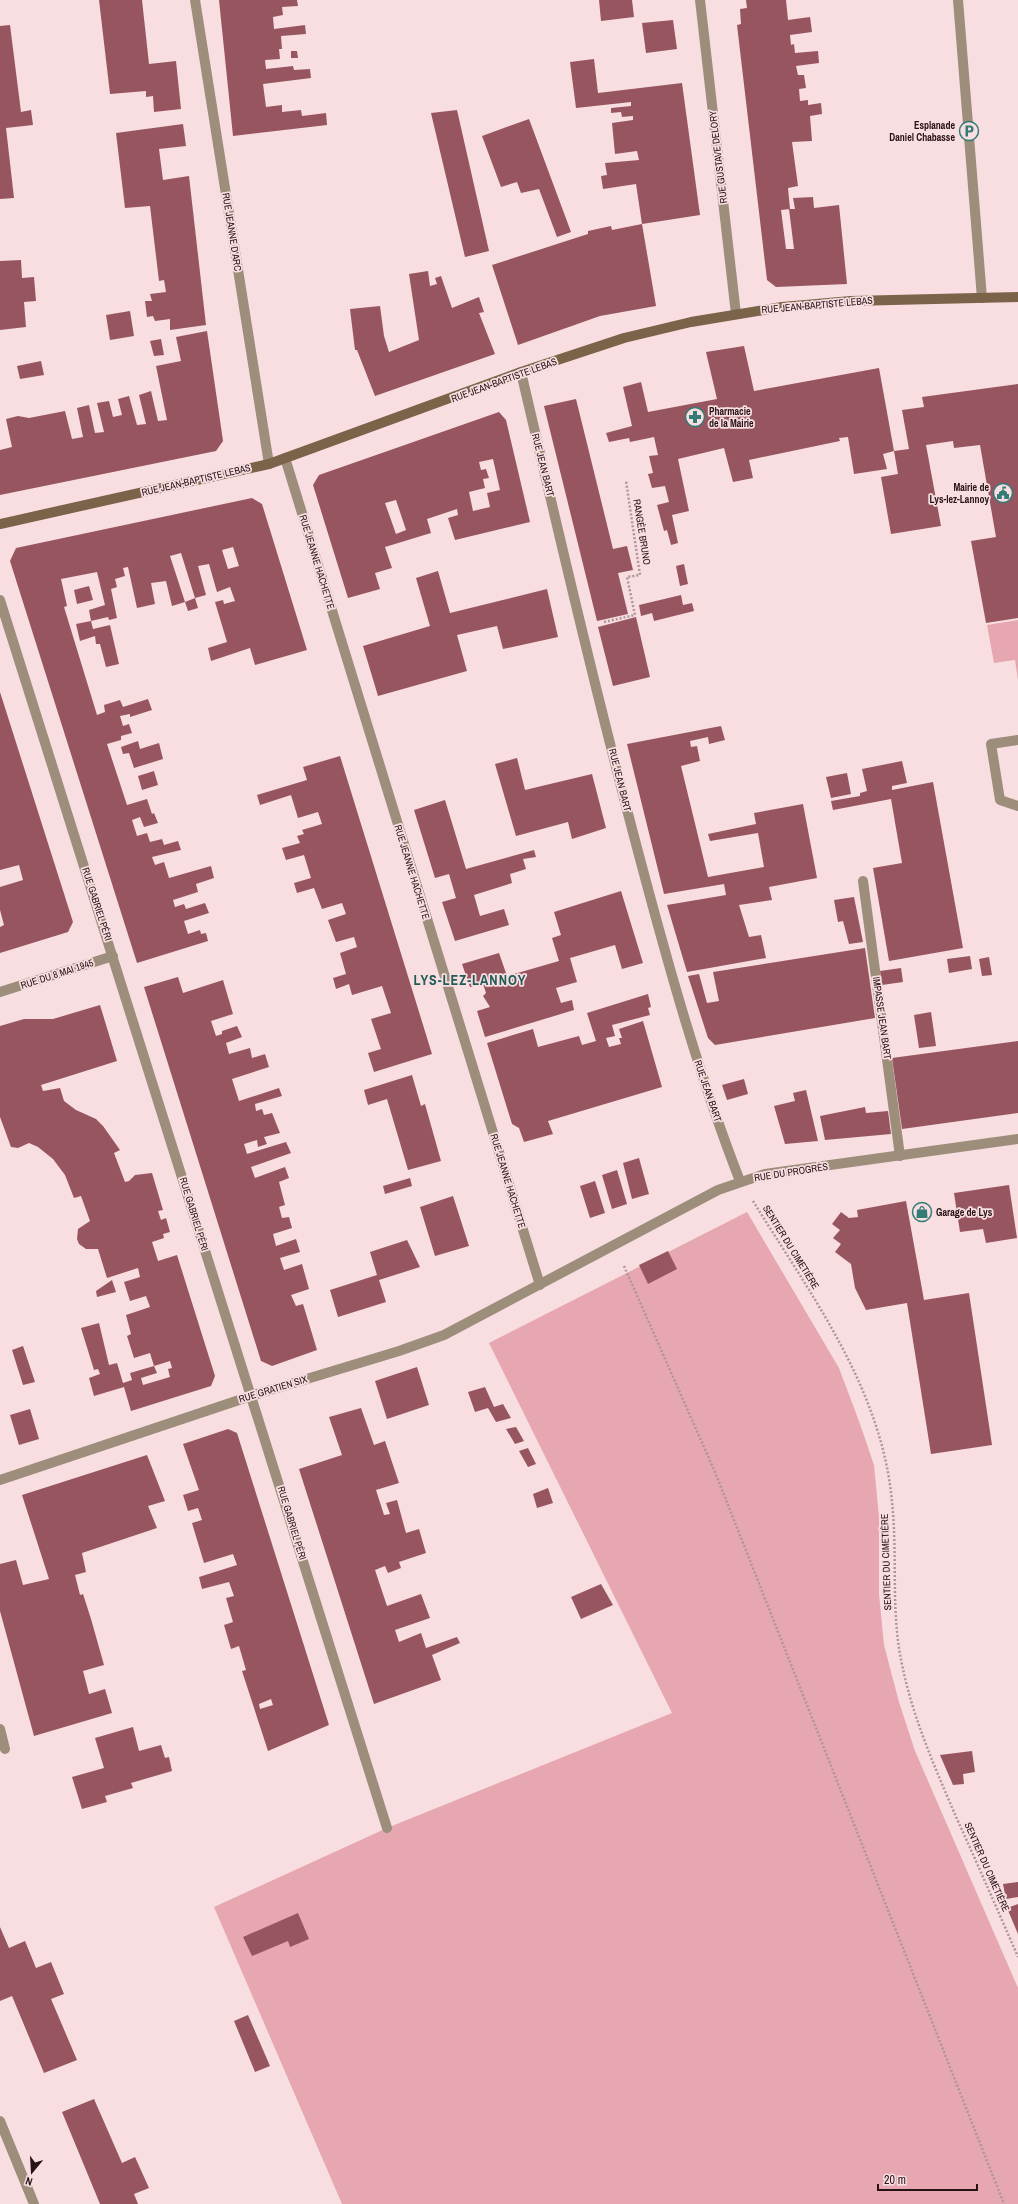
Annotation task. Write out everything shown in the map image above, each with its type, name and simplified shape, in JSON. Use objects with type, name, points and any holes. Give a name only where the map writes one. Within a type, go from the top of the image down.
[{"type":"street","name":"RUE JEANNE D'ARC","points":[[195,0],[268,464]]},
{"type":"street","name":"RUE GUSTAVE DELORY","points":[[700,0],[736,314]]},
{"type":"street","points":[[958,0],[982,298]]},
{"type":"street","name":"RUE JEAN-BAPTISTE LEBAS","points":[[0,524],[268,464],[521,372],[624,338],[691,322],[782,307],[851,301],[1018,298]]},
{"type":"street","name":"RUE JEAN BART","points":[[521,372],[625,801],[663,945],[690,1040],[740,1181]]},
{"type":"street","name":"RUE JEANNE HACHETTE","points":[[285,458],[540,1285]]},
{"type":"street","name":"RUE GABRIEL PÉRI","points":[[0,600],[387,1828]]},
{"type":"street","points":[[1018,740],[991,744],[1000,800],[1018,806]]},
{"type":"street","name":"IMPASSE JEAN BART","points":[[863,880],[900,1156]]},
{"type":"street","name":"RUE DU 8 MAI 1945","points":[[0,992],[113,956]]},
{"type":"street","name":"RUE DU PROGRÈS","points":[[540,1285],[718,1190],[740,1181],[772,1173],[1018,1139]]},
{"type":"street","name":"RUE GRATIEN SIX","points":[[0,1480],[251,1396],[423,1343],[444,1334],[540,1285]]},
{"type":"street","points":[[0,1729],[5,1749]]},
{"type":"street","points":[[0,2121],[34,2204]]},
{"type":"path","name":"RANGÉE BRUNO","points":[[582,627],[635,615],[627,577],[640,575],[626,481]]},
{"type":"path","name":"SENTIER DU CIMETIÈRE","points":[[740,1181],[840,1342],[871,1412],[884,1454],[892,1502],[894,1602],[902,1668],[916,1716],[932,1761],[1018,1957]]},
{"type":"path","points":[[615,1246],[715,1472],[1004,2204]]},
{"type":"shaded area","points":[[1018,620],[1018,680],[1015,660],[994,663],[987,625]]},
{"type":"shaded area","points":[[747,1212],[839,1368],[860,1424],[874,1465],[879,1517],[879,1594],[884,1645],[899,1702],[915,1751],[1018,1988],[1018,2204],[342,2204],[214,1907],[387,1828],[672,1713],[489,1343]]},
{"type":"building","points":[[99,0],[142,0],[149,64],[176,61],[181,109],[154,112],[153,96],[146,97],[146,91],[110,94]]},
{"type":"building","points":[[219,0],[297,0],[298,6],[282,7],[283,15],[273,17],[274,29],[305,25],[306,34],[281,36],[282,49],[279,49],[280,59],[265,60],[266,69],[293,66],[294,70],[310,69],[311,78],[263,84],[266,107],[282,105],[282,112],[301,110],[302,116],[326,113],[327,125],[233,136]]},
{"type":"building","points":[[599,0],[632,0],[634,17],[601,21]]},
{"type":"building","points":[[746,0],[786,0],[788,20],[810,17],[812,32],[790,35],[791,45],[794,44],[795,53],[818,51],[819,63],[796,66],[798,75],[804,75],[806,88],[799,89],[800,101],[808,100],[808,105],[821,103],[822,114],[810,116],[812,141],[792,142],[798,186],[788,188],[790,209],[795,209],[793,198],[813,197],[814,208],[839,205],[847,284],[776,287],[767,280],[737,25],[741,24],[740,9],[747,8]],"holes":[[[789,209],[794,249],[786,249],[781,210]]]},
{"type":"building","points":[[673,20],[677,49],[646,53],[642,23]]},
{"type":"building","points":[[10,25],[21,112],[31,110],[33,125],[6,128],[14,198],[0,199],[0,26]]},
{"type":"building","points":[[291,51],[297,51],[298,58],[291,58]]},
{"type":"building","points":[[594,59],[598,93],[682,83],[700,215],[642,224],[636,184],[603,189],[601,176],[607,175],[605,163],[639,160],[637,151],[615,154],[612,123],[633,120],[633,116],[622,117],[621,112],[611,113],[611,108],[631,106],[631,102],[576,108],[570,62]]},
{"type":"building","points":[[457,110],[489,251],[465,257],[431,113]]},
{"type":"building","points":[[529,119],[571,232],[557,237],[539,189],[521,193],[517,182],[501,187],[482,136]]},
{"type":"building","points":[[183,124],[186,146],[159,149],[163,180],[189,176],[206,325],[170,330],[170,319],[155,321],[153,316],[147,317],[145,301],[152,301],[150,294],[166,292],[164,280],[159,281],[150,206],[125,208],[116,133]]},
{"type":"building","points":[[642,224],[656,306],[600,316],[518,345],[492,265],[588,234],[588,231],[611,226],[612,230]]},
{"type":"building","points":[[21,260],[22,278],[34,277],[36,301],[24,302],[26,327],[0,330],[0,261]]},
{"type":"building","points":[[428,271],[430,286],[437,284],[435,278],[441,276],[452,308],[479,297],[484,312],[479,313],[495,354],[375,396],[357,350],[355,350],[350,309],[380,306],[384,336],[389,352],[419,340],[409,274]]},
{"type":"building","points":[[130,311],[134,336],[110,340],[106,315]]},
{"type":"building","points":[[207,331],[223,441],[216,451],[0,495],[0,450],[12,447],[6,419],[18,416],[29,418],[65,411],[72,439],[83,437],[77,408],[89,405],[95,433],[104,432],[97,403],[109,401],[113,417],[122,415],[118,399],[129,396],[137,425],[146,424],[139,395],[151,391],[158,421],[167,420],[156,366],[181,361],[176,337]]},
{"type":"building","points":[[161,339],[164,355],[154,356],[150,341]]},
{"type":"building","points":[[744,346],[754,391],[879,368],[894,451],[883,454],[887,469],[854,474],[848,437],[839,438],[840,441],[749,460],[753,478],[733,482],[724,448],[678,459],[689,511],[672,515],[678,543],[671,545],[667,530],[664,531],[657,505],[669,502],[665,486],[652,488],[648,474],[653,473],[649,456],[658,455],[654,437],[630,442],[629,438],[609,442],[606,433],[632,426],[623,387],[641,382],[648,412],[717,399],[706,352]]},
{"type":"building","points":[[41,361],[44,375],[20,379],[17,366]]},
{"type":"building","name":"Mairie de Lys-lez-Lannoy","points":[[1018,384],[1018,618],[986,623],[971,541],[996,537],[980,445],[954,448],[953,441],[926,445],[941,526],[891,534],[881,477],[898,474],[894,451],[909,449],[902,410],[924,407],[922,397]]},
{"type":"building","points":[[576,399],[613,549],[627,546],[633,570],[618,573],[628,614],[597,621],[544,406]]},
{"type":"building","points":[[499,412],[506,420],[530,522],[455,540],[448,518],[458,515],[457,509],[427,519],[431,533],[385,547],[392,568],[375,573],[380,589],[348,598],[313,485],[319,475]],"holes":[[[493,459],[500,490],[487,493],[490,507],[473,511],[469,492],[485,488],[483,479],[489,478],[486,469],[481,470],[479,462]],[[396,500],[406,530],[396,534],[385,503]]]},
{"type":"building","points":[[252,498],[262,504],[307,650],[255,665],[250,648],[211,661],[208,648],[227,642],[215,602],[223,600],[224,604],[235,601],[230,587],[217,592],[209,564],[198,566],[206,595],[195,598],[181,553],[170,556],[185,602],[172,606],[166,581],[151,583],[155,604],[137,608],[128,567],[123,568],[125,576],[115,579],[117,587],[111,589],[117,618],[109,620],[108,617],[91,621],[89,610],[105,605],[97,572],[61,579],[67,606],[64,607],[97,715],[105,712],[104,705],[120,700],[123,707],[148,699],[152,710],[130,717],[130,714],[120,716],[123,726],[129,724],[132,733],[121,736],[121,740],[107,744],[127,805],[147,799],[152,814],[154,813],[158,823],[144,827],[140,817],[132,820],[137,836],[147,833],[150,842],[162,839],[164,845],[178,841],[181,850],[152,857],[155,865],[164,862],[169,878],[211,866],[214,878],[196,884],[198,892],[173,900],[175,907],[184,904],[186,909],[205,903],[209,913],[184,921],[188,934],[200,930],[201,934],[206,933],[208,941],[137,963],[10,561],[16,548]],"holes":[[[233,547],[239,566],[228,569],[222,550]]]},
{"type":"building","points":[[684,564],[688,584],[680,586],[676,566]]},
{"type":"building","points":[[438,571],[450,613],[547,589],[558,637],[503,649],[497,626],[457,635],[467,671],[378,696],[363,646],[430,626],[416,578]]},
{"type":"building","points":[[89,586],[93,600],[77,604],[74,590]]},
{"type":"building","points":[[681,595],[683,605],[692,603],[694,611],[654,621],[652,613],[641,616],[639,605]]},
{"type":"building","points":[[195,598],[198,608],[188,611],[185,602]]},
{"type":"building","points":[[636,617],[650,677],[613,686],[598,627]]},
{"type":"building","points":[[91,621],[93,629],[110,625],[119,664],[106,667],[100,644],[96,644],[95,636],[80,641],[76,624]]},
{"type":"building","points":[[0,692],[73,922],[68,932],[0,953],[0,927],[4,925],[0,910],[0,887],[23,880],[19,865],[0,870]]},
{"type":"building","points":[[721,726],[725,740],[709,744],[708,737],[690,741],[691,747],[697,746],[700,761],[681,766],[708,877],[764,867],[758,833],[710,841],[708,834],[756,824],[754,813],[803,804],[817,878],[769,887],[772,900],[739,905],[749,937],[761,935],[766,958],[687,972],[667,905],[726,895],[724,884],[664,894],[627,744]]},
{"type":"building","points":[[138,741],[140,749],[159,743],[163,759],[134,768],[129,753],[123,754],[121,747]]},
{"type":"building","points":[[340,756],[432,1054],[374,1072],[368,1053],[381,1049],[371,1019],[391,1013],[382,986],[352,995],[349,984],[336,989],[333,978],[346,974],[340,953],[357,947],[354,937],[336,942],[328,920],[346,914],[342,903],[322,909],[314,888],[297,893],[294,883],[311,878],[304,855],[286,860],[282,848],[300,843],[297,836],[304,834],[302,830],[322,824],[318,812],[298,818],[291,795],[260,805],[257,795],[307,780],[303,767]]},
{"type":"building","points":[[517,758],[525,790],[592,774],[606,828],[572,839],[568,822],[516,836],[495,764]]},
{"type":"building","points":[[902,761],[907,783],[892,786],[892,790],[933,782],[963,948],[889,961],[873,868],[902,863],[891,799],[833,810],[831,801],[860,796],[860,793],[867,791],[862,769]]},
{"type":"building","points":[[154,771],[158,785],[142,790],[138,776]]},
{"type":"building","points":[[847,773],[851,794],[831,798],[826,777]]},
{"type":"building","points":[[445,800],[466,869],[534,850],[536,857],[523,859],[526,869],[510,874],[512,883],[474,895],[480,916],[504,909],[509,925],[455,941],[442,902],[456,898],[449,874],[435,878],[414,810]]},
{"type":"building","points":[[621,891],[643,963],[622,969],[615,945],[570,958],[577,982],[556,988],[561,1003],[572,1000],[574,1010],[485,1037],[477,1011],[490,1007],[483,996],[486,993],[483,984],[470,987],[462,964],[499,953],[507,976],[559,961],[552,938],[561,935],[554,912]]},
{"type":"building","points":[[854,897],[863,942],[849,944],[843,921],[838,922],[834,900]]},
{"type":"building","points":[[865,948],[875,1018],[715,1045],[708,1038],[688,976],[699,974],[707,1003],[719,1001],[713,972]]},
{"type":"building","points":[[970,956],[972,969],[949,973],[947,959]]},
{"type":"building","points":[[989,957],[992,975],[982,976],[979,959]]},
{"type":"building","points":[[901,968],[903,982],[882,985],[880,971]]},
{"type":"building","points":[[178,977],[183,993],[223,980],[233,1014],[211,1021],[216,1036],[222,1034],[222,1031],[237,1026],[242,1037],[226,1043],[229,1054],[250,1048],[252,1058],[265,1054],[269,1067],[232,1079],[239,1101],[279,1088],[282,1096],[255,1104],[256,1111],[262,1109],[264,1115],[272,1113],[280,1133],[264,1137],[267,1144],[258,1147],[257,1140],[244,1144],[247,1154],[286,1142],[291,1153],[251,1167],[255,1178],[285,1167],[289,1178],[279,1182],[285,1205],[279,1207],[282,1218],[289,1217],[292,1228],[273,1234],[276,1246],[296,1239],[300,1252],[280,1258],[284,1270],[302,1264],[309,1289],[291,1295],[296,1306],[303,1304],[317,1350],[272,1366],[261,1361],[144,987]]},
{"type":"building","points":[[648,994],[651,1007],[648,1008],[650,1015],[612,1025],[615,1036],[606,1038],[609,1047],[621,1044],[619,1038],[622,1038],[619,1029],[643,1021],[662,1087],[548,1121],[553,1134],[524,1142],[519,1128],[512,1124],[487,1043],[533,1029],[538,1047],[579,1036],[582,1045],[596,1041],[587,1013]]},
{"type":"building","points":[[100,1005],[117,1061],[41,1085],[43,1091],[60,1088],[64,1101],[76,1110],[96,1119],[103,1126],[120,1150],[114,1153],[125,1182],[129,1181],[135,1175],[152,1173],[163,1210],[158,1211],[161,1220],[166,1218],[170,1232],[163,1234],[164,1238],[152,1242],[158,1261],[177,1255],[215,1376],[211,1386],[131,1411],[124,1387],[94,1396],[89,1378],[100,1374],[98,1369],[94,1370],[81,1328],[99,1323],[109,1365],[117,1363],[123,1383],[132,1380],[130,1373],[154,1366],[150,1353],[134,1358],[127,1336],[131,1334],[126,1315],[150,1307],[146,1296],[130,1301],[124,1282],[140,1277],[138,1268],[107,1278],[98,1249],[86,1249],[79,1244],[77,1239],[78,1229],[90,1221],[81,1196],[74,1198],[65,1175],[53,1159],[38,1147],[29,1143],[18,1148],[11,1147],[0,1117],[0,1026],[24,1019],[53,1019]],"holes":[[[170,1361],[172,1368],[168,1369],[170,1377],[143,1385],[141,1378],[157,1373],[154,1366]]]},
{"type":"building","points":[[931,1012],[936,1046],[919,1048],[914,1015]]},
{"type":"building","points":[[1018,1041],[1018,1113],[902,1129],[892,1058]]},
{"type":"building","points":[[412,1075],[421,1106],[425,1104],[441,1161],[408,1170],[387,1099],[368,1105],[364,1090]]},
{"type":"building","points":[[744,1079],[748,1094],[727,1100],[722,1085]]},
{"type":"building","points":[[806,1090],[818,1141],[785,1144],[774,1106],[795,1101],[793,1093]]},
{"type":"building","points":[[865,1107],[866,1113],[888,1111],[891,1134],[825,1140],[820,1116]]},
{"type":"building","points":[[639,1158],[649,1194],[632,1199],[623,1163]]},
{"type":"building","points":[[617,1170],[627,1204],[612,1209],[602,1175]]},
{"type":"building","points":[[410,1178],[412,1186],[385,1194],[383,1186]]},
{"type":"building","points":[[595,1181],[605,1213],[590,1218],[580,1186]]},
{"type":"building","points":[[1009,1185],[1017,1238],[986,1243],[983,1229],[960,1232],[954,1193]]},
{"type":"building","points":[[453,1196],[469,1246],[435,1256],[420,1207]]},
{"type":"building","points":[[906,1201],[924,1300],[969,1293],[992,1445],[931,1454],[907,1303],[866,1310],[855,1288],[851,1264],[835,1252],[841,1244],[833,1238],[840,1230],[832,1224],[841,1212],[849,1218],[858,1217],[857,1210]]},
{"type":"building","points":[[407,1240],[420,1267],[379,1280],[386,1302],[338,1317],[330,1290],[377,1275],[370,1252]]},
{"type":"building","points":[[668,1251],[677,1269],[648,1284],[639,1265]]},
{"type":"building","points":[[112,1280],[116,1292],[97,1297],[96,1291]]},
{"type":"building","points":[[23,1346],[35,1382],[23,1385],[12,1350]]},
{"type":"building","points":[[417,1367],[429,1405],[387,1419],[375,1381]]},
{"type":"building","points":[[485,1387],[494,1407],[503,1404],[511,1418],[496,1422],[488,1408],[475,1412],[468,1392]]},
{"type":"building","points":[[361,1408],[374,1445],[385,1441],[399,1483],[376,1490],[384,1515],[390,1514],[386,1503],[397,1500],[406,1533],[419,1529],[426,1553],[399,1562],[401,1568],[388,1573],[385,1566],[375,1570],[387,1606],[421,1594],[430,1618],[395,1630],[399,1642],[421,1633],[426,1648],[457,1637],[460,1643],[432,1655],[441,1680],[374,1704],[299,1469],[342,1455],[329,1417]]},
{"type":"building","points":[[30,1409],[39,1439],[19,1445],[10,1415]]},
{"type":"building","points":[[516,1427],[524,1441],[515,1444],[506,1429]]},
{"type":"building","points":[[228,1429],[237,1433],[329,1725],[268,1751],[242,1671],[246,1670],[239,1646],[231,1649],[224,1625],[233,1622],[226,1598],[234,1596],[229,1582],[202,1589],[199,1577],[237,1565],[233,1554],[204,1563],[192,1523],[202,1520],[198,1508],[188,1511],[183,1495],[199,1490],[183,1444]],"holes":[[[271,1699],[273,1705],[260,1709],[259,1704]]]},
{"type":"building","points":[[528,1448],[536,1464],[528,1467],[519,1451]]},
{"type":"building","points":[[147,1455],[165,1501],[148,1506],[157,1528],[82,1553],[86,1572],[75,1575],[80,1595],[83,1594],[104,1665],[83,1671],[89,1694],[105,1689],[112,1713],[34,1736],[0,1611],[0,1564],[16,1560],[23,1585],[49,1579],[22,1495]]},
{"type":"building","points":[[548,1488],[553,1503],[537,1508],[533,1494]]},
{"type":"building","points":[[601,1584],[613,1605],[581,1619],[571,1597]]},
{"type":"building","points":[[133,1727],[139,1751],[161,1745],[165,1758],[169,1757],[172,1771],[131,1783],[133,1788],[105,1796],[107,1802],[82,1809],[72,1777],[104,1768],[95,1738]]},
{"type":"building","points":[[972,1751],[975,1772],[963,1774],[964,1784],[953,1785],[940,1755]]},
{"type":"building","points":[[1018,1882],[1018,1897],[1006,1899],[1003,1884]]},
{"type":"building","points":[[1018,1904],[1018,1934],[1007,1908]]},
{"type":"building","points":[[298,1913],[309,1939],[290,1947],[288,1941],[252,1956],[243,1937]]},
{"type":"building","points":[[0,1927],[9,1948],[25,1941],[36,1968],[51,1962],[64,1994],[51,1999],[77,2060],[44,2073],[12,1996],[0,2001]]},
{"type":"building","points":[[248,2015],[270,2066],[255,2072],[234,2021]]},
{"type":"building","points":[[94,2099],[122,2163],[135,2157],[149,2188],[134,2194],[138,2204],[100,2204],[62,2112]]},
{"type":"place","name":"Esplanade Daniel Chabasse","points":[[969,131]]},
{"type":"place","name":"Pharmacie de la Mairie","points":[[695,417]]},
{"type":"place","name":"Mairie de Lys-lez-Lannoy","points":[[1003,493]]},
{"type":"place","name":"Garage de Lys","points":[[922,1212]]},
{"type":"district","name":"LYS-LEZ-LANNOY","points":[[470,980]]}]
